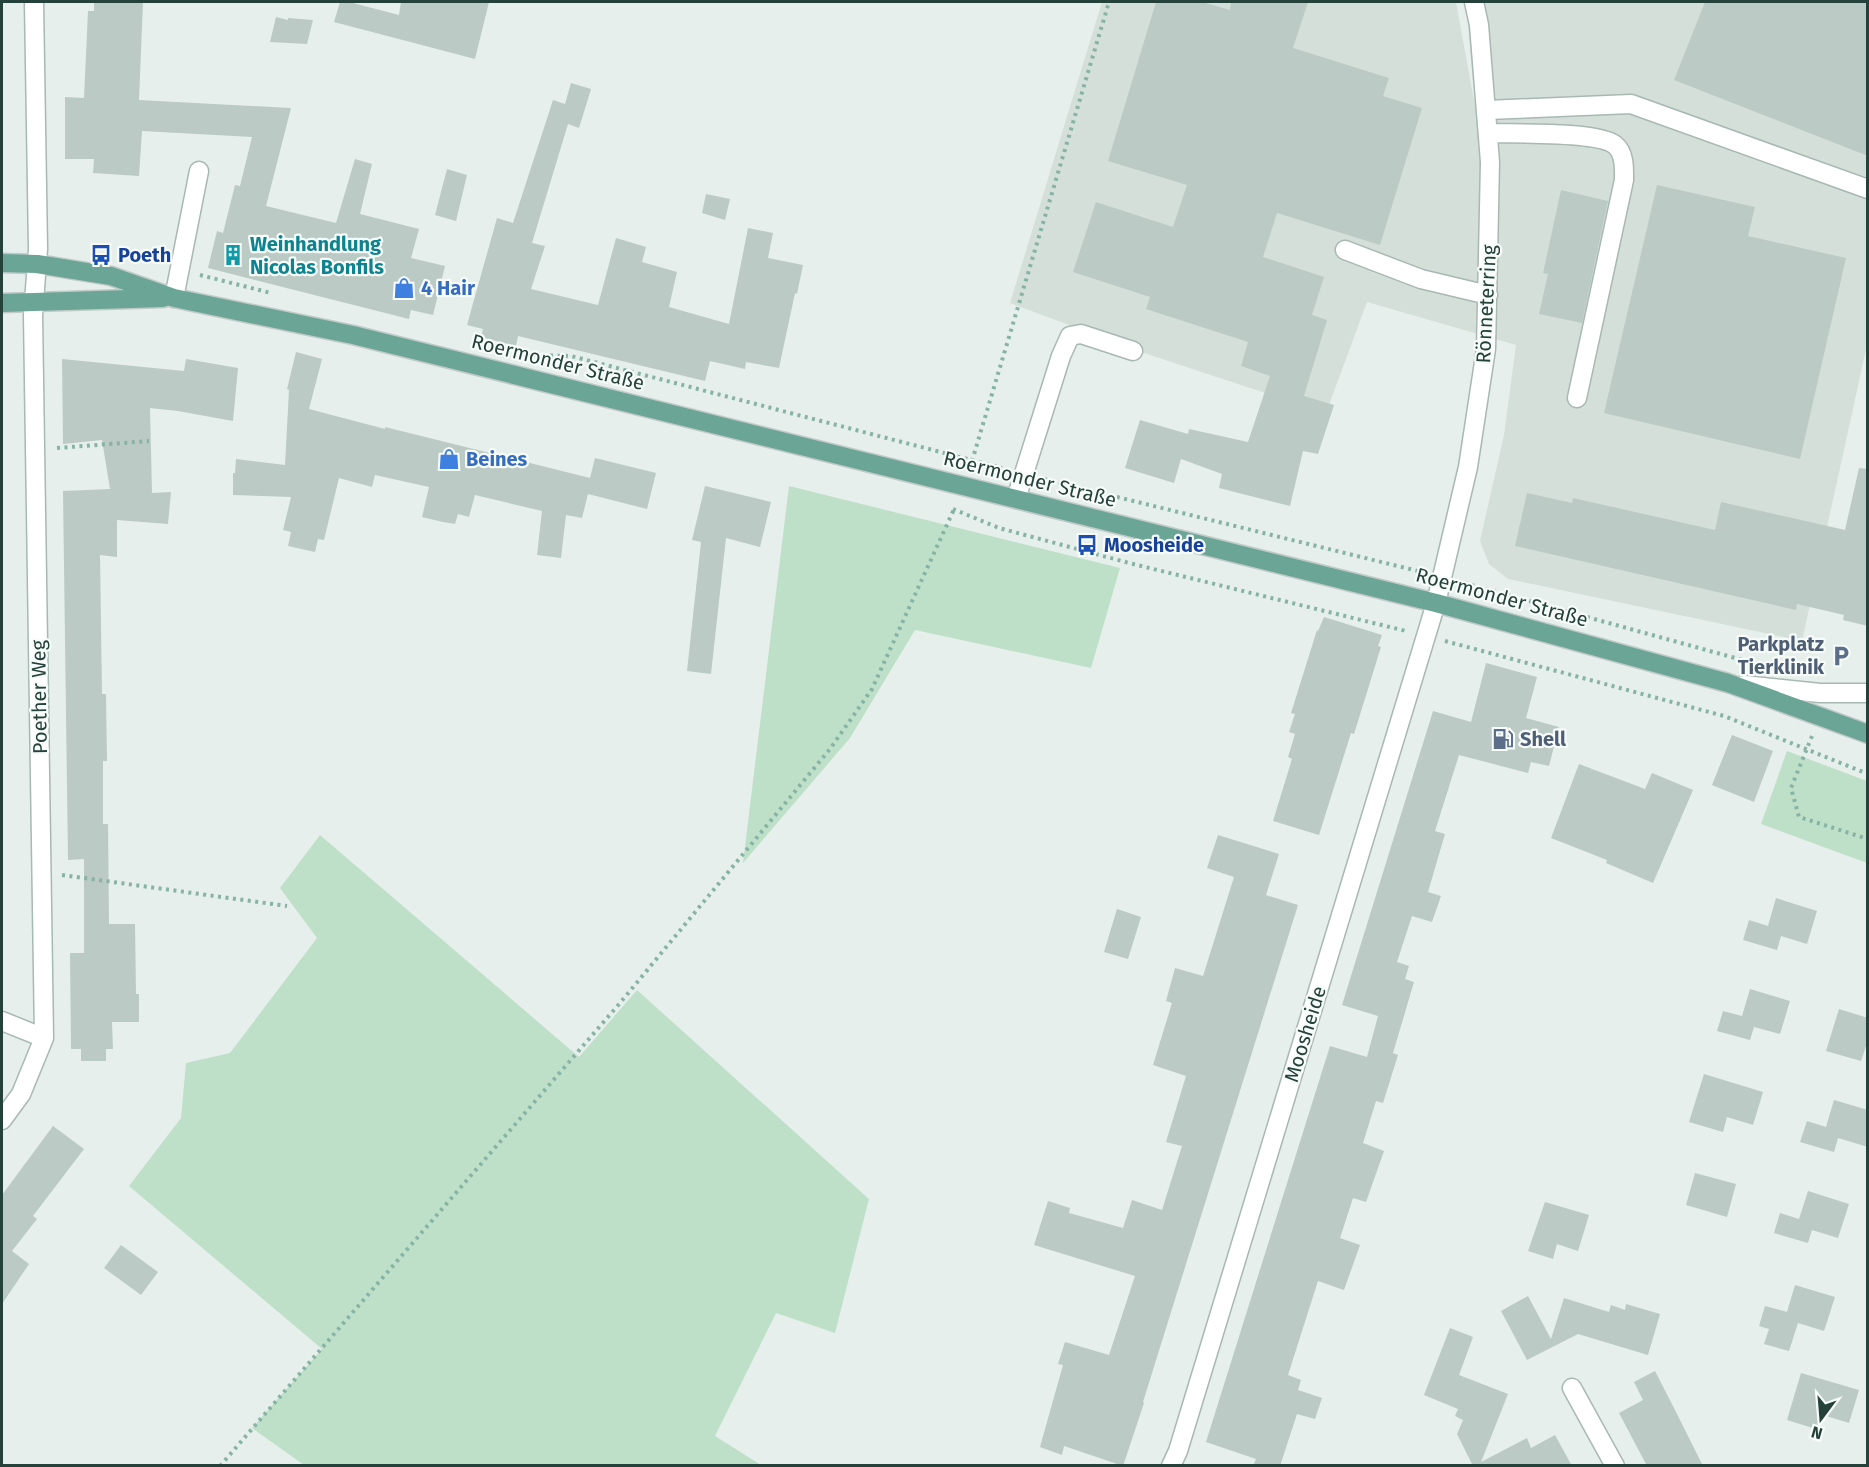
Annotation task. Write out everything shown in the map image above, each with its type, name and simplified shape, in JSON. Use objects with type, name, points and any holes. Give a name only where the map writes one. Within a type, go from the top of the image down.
[{"type":"main road","name":"Roermonder Straße","points":[[2,263],[37,264],[111,276],[174,298],[364,338],[1436,603],[1728,683],[1868,734]]},
{"type":"main road","name":"Roermonder Straße","points":[[2,303],[174,298]]},
{"type":"street","points":[[34,2],[37,264]]},
{"type":"street","name":"Rönneterring","points":[[1436,603],[1467,467],[1486,349],[1489,133],[1479,24],[1474,2]]},
{"type":"street","points":[[1487,110],[1631,104],[1868,189]]},
{"type":"street","points":[[1489,133],[1593,136],[1615,145],[1623,159],[1624,180],[1577,398]]},
{"type":"street","points":[[174,298],[200,171]]},
{"type":"street","points":[[1345,250],[1421,279],[1488,295]]},
{"type":"street","name":"Poether Weg","points":[[2,1120],[21,1094],[44,1038],[34,303],[37,264]]},
{"type":"street","points":[[1016,499],[1061,356],[1070,336],[1081,334],[1133,351]]},
{"type":"street","name":"Moosheide","points":[[1171,1466],[1178,1451],[1436,603]]},
{"type":"street","points":[[1728,683],[1820,693],[1868,693]]},
{"type":"street","points":[[2,1021],[44,1038]]},
{"type":"street","points":[[1572,1389],[1615,1466]]},
{"type":"path","points":[[972,460],[1109,2]]},
{"type":"path","points":[[36,450],[149,441]]},
{"type":"path","points":[[220,1466],[620,1003],[830,749],[872,689],[954,510],[943,507]]},
{"type":"path","points":[[1822,717],[1791,788],[1799,816],[1868,839]]},
{"type":"path","points":[[42,873],[287,906]]},
{"type":"shaded area","points":[[1102,2],[1456,2],[1475,106],[1466,2],[1867,2],[1867,345],[1802,641],[1508,579],[1489,564],[1480,541],[1504,435],[1516,345],[1367,302],[1326,413],[1147,354],[1010,303]]},
{"type":"green space","points":[[789,486],[1120,568],[1091,668],[915,630],[850,738],[743,863]]},
{"type":"green space","points":[[1787,751],[1867,781],[1867,863],[1761,824]]},
{"type":"green space","points":[[320,835],[579,1057],[637,990],[869,1199],[835,1333],[776,1313],[715,1436],[761,1465],[304,1465],[252,1428],[322,1349],[129,1186],[181,1118],[186,1063],[230,1053],[317,938],[280,888]]},
{"type":"building","points":[[94,2],[143,2],[139,100],[291,108],[266,206],[336,223],[355,159],[372,164],[360,214],[419,229],[411,258],[445,266],[433,315],[411,310],[409,319],[208,268],[217,231],[223,233],[235,185],[240,186],[252,137],[142,131],[139,176],[93,173],[94,159],[65,159],[65,97],[84,98],[88,11],[94,11]]},
{"type":"building","points":[[340,2],[349,2],[399,15],[401,2],[489,2],[475,59],[334,22]]},
{"type":"building","points":[[1156,2],[1202,2],[1230,10],[1231,2],[1308,2],[1293,48],[1389,78],[1383,96],[1422,108],[1380,245],[1277,213],[1263,257],[1324,277],[1312,315],[1327,320],[1304,396],[1334,405],[1318,454],[1303,451],[1290,506],[1219,488],[1222,474],[1181,459],[1174,483],[1125,468],[1140,420],[1188,434],[1189,429],[1248,442],[1270,376],[1241,366],[1248,342],[1146,309],[1150,297],[1073,272],[1096,202],[1173,227],[1187,185],[1108,161]]},
{"type":"building","points":[[1705,2],[1868,2],[1868,156],[1674,80]]},
{"type":"building","points":[[276,17],[288,20],[288,18],[313,20],[307,44],[270,42]]},
{"type":"building","points":[[571,83],[591,89],[579,128],[568,124],[532,243],[545,246],[531,289],[598,305],[616,238],[646,247],[642,262],[677,272],[669,307],[729,324],[748,228],[773,233],[768,258],[803,265],[779,368],[746,362],[745,369],[710,361],[705,381],[518,336],[516,346],[481,337],[483,329],[467,325],[497,218],[513,223],[553,100],[565,104]]},
{"type":"building","points":[[447,169],[467,175],[456,221],[435,215]]},
{"type":"building","points":[[1657,185],[1755,207],[1748,236],[1846,258],[1800,459],[1604,413]]},
{"type":"building","points":[[1561,190],[1608,201],[1582,323],[1539,314],[1548,274],[1543,273]]},
{"type":"building","points":[[706,194],[730,199],[725,220],[702,213]]},
{"type":"building","points":[[296,352],[322,359],[309,409],[590,478],[595,458],[656,473],[647,509],[588,494],[582,518],[566,515],[561,558],[537,555],[542,511],[475,495],[469,517],[458,514],[455,524],[422,517],[429,487],[375,475],[372,487],[339,478],[324,540],[318,539],[315,552],[288,546],[291,532],[283,530],[291,497],[233,495],[233,473],[235,473],[236,459],[285,465],[289,390],[287,389]]},
{"type":"building","points":[[62,359],[184,371],[186,359],[238,368],[233,421],[150,408],[152,493],[171,492],[168,524],[117,520],[117,557],[100,555],[102,694],[106,694],[107,761],[103,761],[103,824],[108,824],[109,924],[135,924],[136,994],[139,994],[139,1022],[112,1022],[113,1049],[106,1049],[106,1061],[81,1061],[81,1049],[71,1049],[70,953],[84,953],[84,859],[68,860],[63,491],[110,489],[102,440],[63,444]]},
{"type":"building","points":[[1859,468],[1868,469],[1868,626],[1843,620],[1844,615],[1797,604],[1796,610],[1515,546],[1527,493],[1572,503],[1573,498],[1715,530],[1721,502],[1845,530]]},
{"type":"building","points":[[705,486],[771,502],[760,547],[726,538],[711,674],[687,671],[701,542],[692,540]]},
{"type":"building","points":[[1324,617],[1382,635],[1378,646],[1381,647],[1354,734],[1351,733],[1319,835],[1273,821],[1292,759],[1288,757],[1295,734],[1289,732],[1295,714],[1291,713],[1317,630]]},
{"type":"building","points":[[1486,663],[1537,677],[1526,718],[1559,727],[1549,766],[1531,762],[1528,773],[1459,755],[1435,831],[1445,834],[1428,892],[1441,896],[1432,922],[1412,916],[1397,962],[1409,966],[1405,979],[1414,982],[1393,1053],[1398,1055],[1383,1103],[1376,1101],[1363,1143],[1384,1151],[1366,1202],[1353,1198],[1340,1238],[1360,1245],[1344,1290],[1318,1281],[1288,1375],[1301,1380],[1298,1390],[1322,1398],[1315,1419],[1297,1414],[1280,1466],[1253,1466],[1256,1459],[1206,1442],[1330,1046],[1367,1057],[1378,1016],[1342,1005],[1433,711],[1471,722]]},
{"type":"building","points":[[1732,735],[1773,751],[1754,802],[1712,785]]},
{"type":"building","points":[[1579,764],[1645,789],[1652,773],[1693,790],[1653,883],[1606,863],[1607,860],[1551,838]]},
{"type":"building","points":[[1218,835],[1279,854],[1266,895],[1298,905],[1123,1466],[1064,1446],[1062,1455],[1040,1447],[1063,1365],[1058,1364],[1065,1342],[1109,1355],[1135,1276],[1034,1245],[1048,1201],[1070,1208],[1069,1213],[1123,1228],[1132,1200],[1162,1210],[1182,1146],[1166,1142],[1186,1076],[1153,1065],[1172,1003],[1166,1001],[1175,968],[1203,976],[1234,877],[1207,868]]},
{"type":"building","points":[[1776,898],[1817,911],[1807,944],[1781,936],[1777,950],[1743,940],[1749,920],[1768,926]]},
{"type":"building","points":[[1117,909],[1141,917],[1128,959],[1104,952]]},
{"type":"building","points":[[1750,989],[1790,1001],[1780,1034],[1754,1027],[1750,1040],[1717,1031],[1723,1011],[1742,1016]]},
{"type":"building","points":[[1839,1009],[1868,1018],[1868,1040],[1861,1061],[1826,1051]]},
{"type":"building","points":[[1704,1074],[1763,1092],[1753,1125],[1727,1117],[1723,1132],[1689,1122]]},
{"type":"building","points":[[1834,1100],[1868,1110],[1868,1147],[1838,1138],[1834,1152],[1800,1142],[1807,1121],[1826,1127]]},
{"type":"building","points":[[53,1126],[84,1149],[33,1216],[37,1219],[12,1251],[29,1264],[2,1304],[2,1195]]},
{"type":"building","points":[[1695,1173],[1736,1184],[1727,1217],[1686,1205]]},
{"type":"building","points":[[1808,1191],[1849,1204],[1838,1238],[1812,1230],[1808,1243],[1774,1233],[1780,1213],[1799,1219]]},
{"type":"building","points":[[1545,1202],[1589,1215],[1578,1251],[1557,1244],[1553,1259],[1528,1251]]},
{"type":"building","points":[[121,1245],[158,1272],[141,1295],[104,1268]]},
{"type":"building","points":[[1795,1285],[1835,1297],[1824,1331],[1798,1323],[1789,1351],[1764,1344],[1769,1329],[1759,1326],[1765,1306],[1787,1312]]},
{"type":"building","points":[[1528,1296],[1551,1339],[1564,1298],[1609,1312],[1611,1305],[1625,1310],[1626,1304],[1660,1314],[1648,1355],[1578,1334],[1527,1360],[1501,1311]]},
{"type":"building","points":[[1450,1328],[1473,1337],[1459,1375],[1508,1394],[1481,1462],[1527,1438],[1531,1448],[1555,1435],[1572,1466],[1473,1466],[1457,1434],[1463,1420],[1455,1416],[1458,1409],[1424,1395]]},
{"type":"building","points":[[1655,1371],[1703,1466],[1647,1466],[1619,1413],[1643,1400],[1634,1382]]},
{"type":"building","points":[[1801,1373],[1859,1390],[1849,1423],[1823,1415],[1819,1430],[1787,1420]]},
{"type":"place","name":"Poeth","points":[[101,255]]},
{"type":"place","name":"Weinhandlung Nicolas Bonfils","points":[[233,255]]},
{"type":"place","name":"4 Hair","points":[[404,288]]},
{"type":"place","name":"Beines","points":[[449,459]]},
{"type":"place","name":"Moosheide","points":[[1087,545]]},
{"type":"place","name":"Parkplatz Tierklinik","points":[[1841,656]]},
{"type":"place","name":"Shell","points":[[1503,739]]}]
